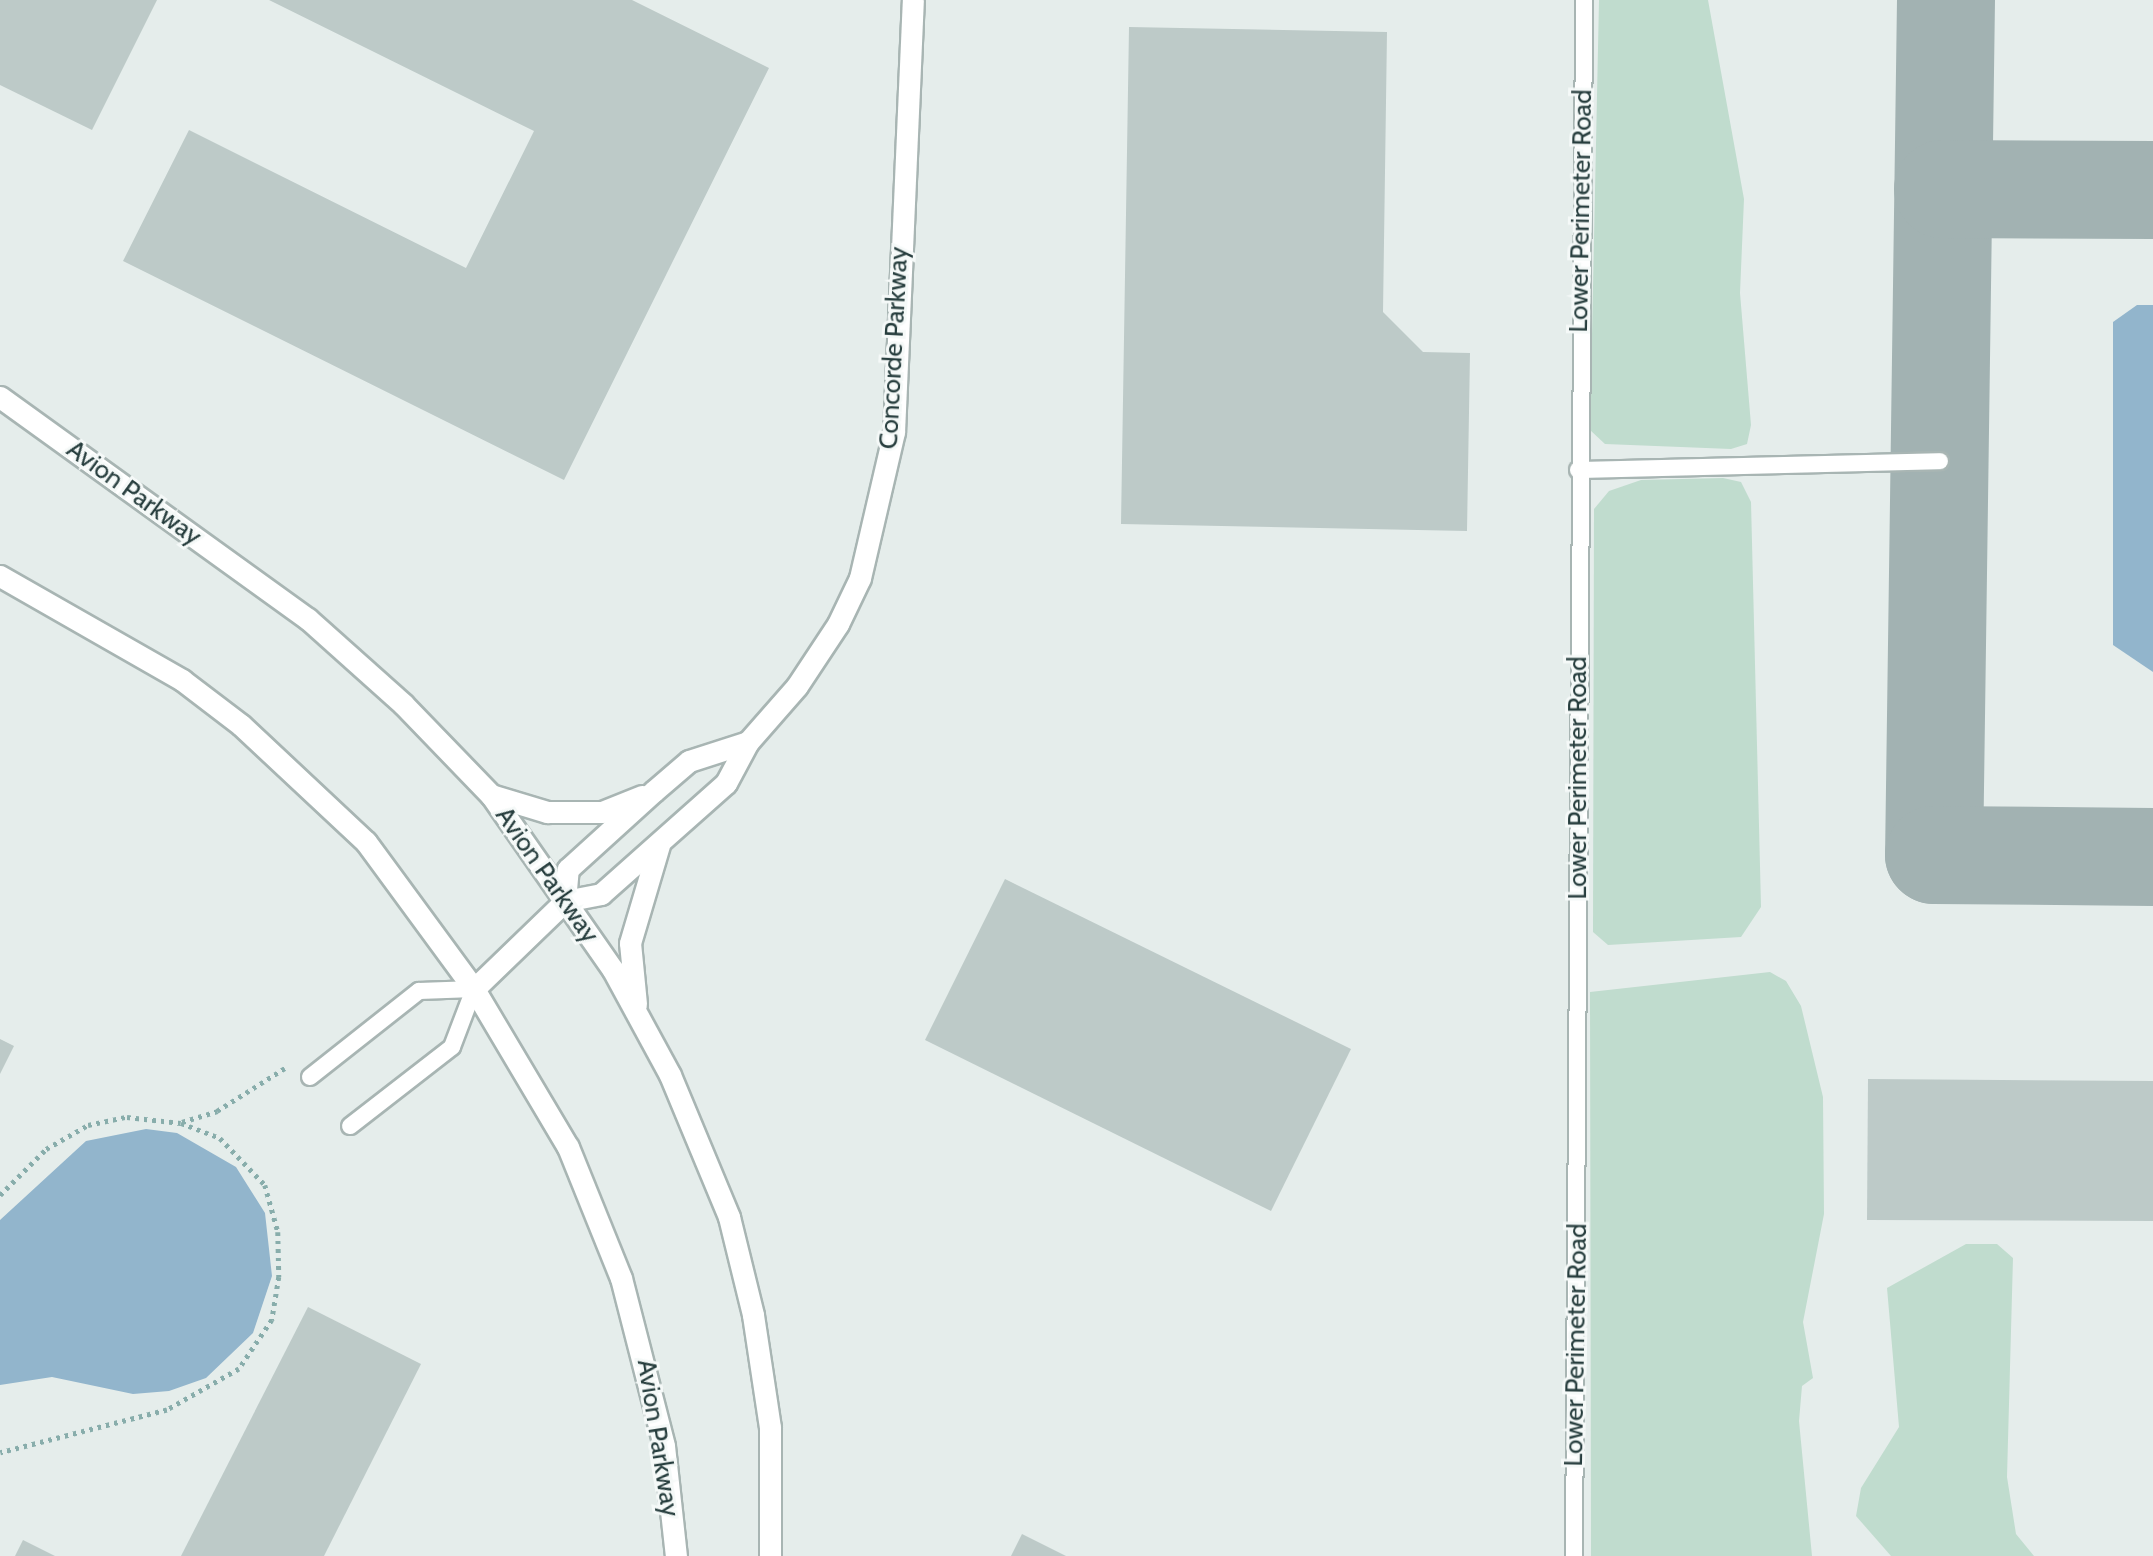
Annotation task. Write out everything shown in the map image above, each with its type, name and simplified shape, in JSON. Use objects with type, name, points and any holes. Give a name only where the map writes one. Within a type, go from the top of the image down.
[{"type":"street","name":"Concorde Parkway","points":[[565,901],[601,894],[662,836],[726,783],[748,742],[797,686],[838,624],[860,578],[881,506],[894,432],[913,0]]},
{"type":"street","name":"Avion Parkway","points":[[0,397],[308,619],[491,795],[565,901],[637,1013],[729,1217],[753,1315],[770,1427],[770,1556]]},
{"type":"street","name":"Avion Parkway","points":[[0,576],[182,680],[241,725],[366,842],[474,989],[568,1147],[621,1278],[664,1447],[676,1556]]},
{"type":"street","points":[[474,989],[565,901],[568,869],[654,791],[689,761],[748,742]]},
{"type":"street","points":[[491,795],[547,811],[602,811],[654,791]]},
{"type":"street","points":[[637,1013],[630,943],[662,836]]},
{"type":"lane","name":"Lower Perimeter Road","points":[[1574,1556],[1578,470],[1584,0]]},
{"type":"lane","points":[[1578,470],[1940,461]]},
{"type":"lane","points":[[310,1077],[419,991],[474,989],[452,1047],[350,1126]]},
{"type":"path","points":[[181,1123],[217,1111],[293,1063]]},
{"type":"path","points":[[0,1195],[46,1149],[88,1125],[127,1117],[181,1123],[220,1138],[265,1185],[278,1232],[272,1320],[239,1369],[167,1410],[0,1453]]},
{"type":"green space","points":[[1599,0],[1708,0],[1744,199],[1740,293],[1751,425],[1747,444],[1731,449],[1605,444],[1590,430]]},
{"type":"green space","points":[[1723,478],[1741,482],[1751,502],[1761,907],[1741,937],[1608,945],[1593,932],[1594,509],[1609,491],[1641,480]]},
{"type":"green space","points":[[1770,972],[1786,981],[1801,1006],[1823,1097],[1824,1214],[1803,1322],[1813,1378],[1802,1386],[1799,1421],[1812,1556],[1591,1556],[1590,992]]},
{"type":"green space","points":[[1966,1244],[1997,1244],[2013,1258],[2007,1477],[2016,1534],[2034,1556],[1891,1556],[1856,1516],[1861,1488],[1899,1427],[1887,1288]]},
{"type":"water","points":[[2137,305],[2153,305],[2153,672],[2113,645],[2113,322]]},
{"type":"water","points":[[146,1129],[177,1133],[236,1167],[265,1213],[272,1276],[253,1333],[206,1378],[169,1391],[133,1394],[52,1377],[0,1385],[0,1220],[86,1141]]},
{"type":"building","points":[[0,0],[157,0],[92,130],[0,85]]},
{"type":"building","points":[[269,0],[632,0],[769,68],[564,480],[123,261],[189,130],[466,268],[534,131]]},
{"type":"building","points":[[1129,27],[1387,32],[1383,312],[1423,352],[1470,353],[1467,531],[1121,524]]},
{"type":"building","points":[[1005,879],[1351,1049],[1271,1211],[925,1040]]},
{"type":"building","points":[[0,1039],[14,1046],[0,1074]]},
{"type":"building","points":[[1868,1079],[2153,1081],[2153,1221],[1867,1220]]},
{"type":"building","points":[[308,1307],[421,1364],[324,1556],[181,1556]]},
{"type":"building","points":[[1022,1534],[1066,1556],[1011,1556]]},
{"type":"building","points":[[23,1540],[55,1556],[15,1556]]},
{"type":"taxiway","points":[[1946,0],[1934,855],[2153,857]]},
{"type":"taxiway","points":[[1943,189],[2153,190]]}]
